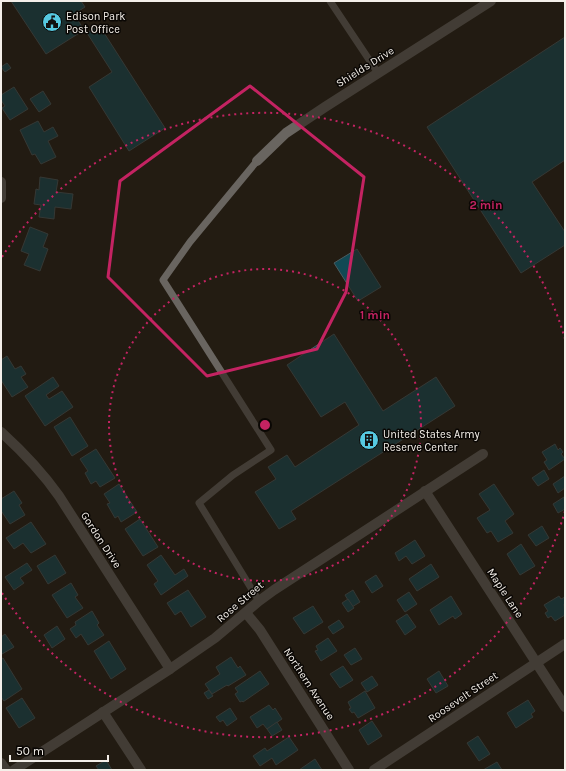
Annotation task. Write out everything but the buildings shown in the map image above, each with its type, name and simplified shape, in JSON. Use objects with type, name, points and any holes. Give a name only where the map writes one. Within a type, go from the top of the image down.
[{"type":"street","name":"Shields Drive","points":[[257,161],[286,133],[491,1]]},
{"type":"street","points":[[1,182],[1,198]]},
{"type":"street","name":"Gordon Drive","points":[[1,432],[41,472],[59,496],[170,669]]},
{"type":"street","name":"Rose Street","points":[[14,770],[170,669],[215,638],[259,601],[483,454]]},
{"type":"street","name":"Maple Lane","points":[[425,491],[565,707]]},
{"type":"street","name":"Northern Avenue","points":[[246,613],[260,630],[349,770]]},
{"type":"street","name":"Roosevelt Street","points":[[374,770],[565,644]]},
{"type":"street","points":[[103,712],[141,770]]},
{"type":"street","points":[[1,763],[6,770]]},
{"type":"lane","points":[[330,1],[378,73]]},
{"type":"lane","points":[[257,161],[190,242],[163,280],[271,450],[233,475],[198,503],[259,601]]},
{"type":"highlighted area","points":[[250,86],[364,177],[346,292],[317,349],[207,376],[108,277],[120,181]]},
{"type":"place","name":"Edison Park Post Office","points":[[52,22]]},
{"type":"place","name":"United States Army Reserve Center","points":[[369,440]]}]
